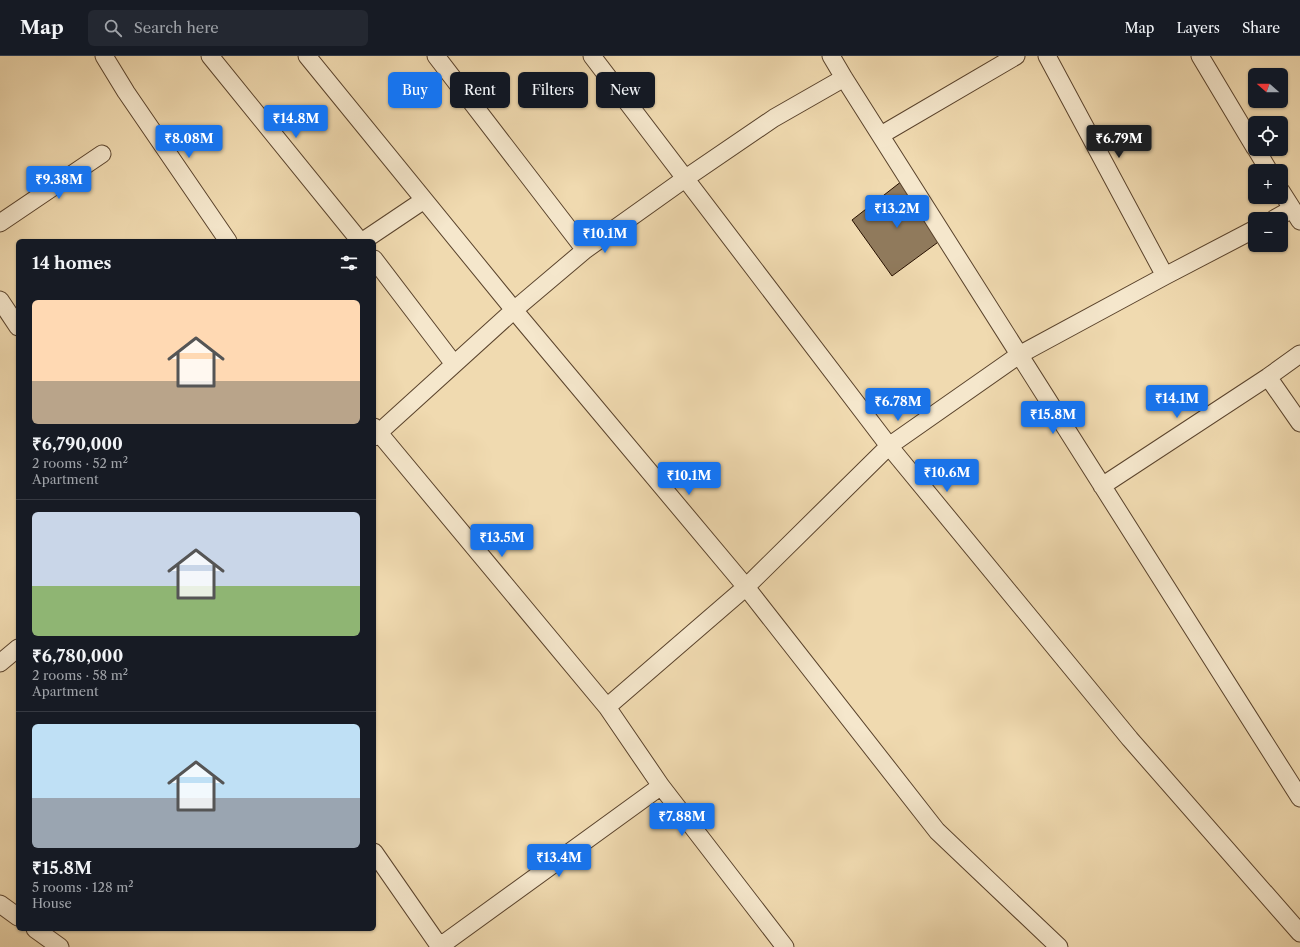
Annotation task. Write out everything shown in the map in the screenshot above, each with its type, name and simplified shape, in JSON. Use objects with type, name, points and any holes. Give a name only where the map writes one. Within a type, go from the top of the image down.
[{"type":"street","points":[[104,56],[126,92],[227,239]]},
{"type":"street","points":[[210,56],[358,239]]},
{"type":"street","points":[[307,56],[514,310],[746,587],[937,831],[1059,947]]},
{"type":"street","points":[[436,56],[585,250]]},
{"type":"street","points":[[592,56],[889,446],[1130,739],[1300,934]]},
{"type":"street","points":[[831,56],[1300,798]]},
{"type":"street","points":[[881,135],[1016,56]]},
{"type":"street","points":[[1047,56],[1165,276]]},
{"type":"street","points":[[1200,56],[1248,136]]},
{"type":"street","points":[[785,947],[661,786],[607,707],[376,432],[514,310],[585,250],[774,118],[844,78]]},
{"type":"street","points":[[0,223],[102,154]]},
{"type":"street","points":[[366,239],[424,200]]},
{"type":"street","points":[[1288,202],[1296,215]]},
{"type":"street","points":[[607,707],[746,587],[889,446],[1019,355],[1248,233]]},
{"type":"street","points":[[376,262],[454,364]]},
{"type":"street","points":[[0,300],[16,323]]},
{"type":"street","points":[[1102,486],[1268,377],[1300,354]]},
{"type":"street","points":[[1268,377],[1300,423]]},
{"type":"street","points":[[0,663],[16,650]]},
{"type":"street","points":[[376,855],[439,947],[661,786]]},
{"type":"street","points":[[0,904],[16,916]]},
{"type":"street","points":[[38,931],[60,947]]},
{"type":"building","points":[[902,181],[941,240],[892,276],[852,220]]}]
